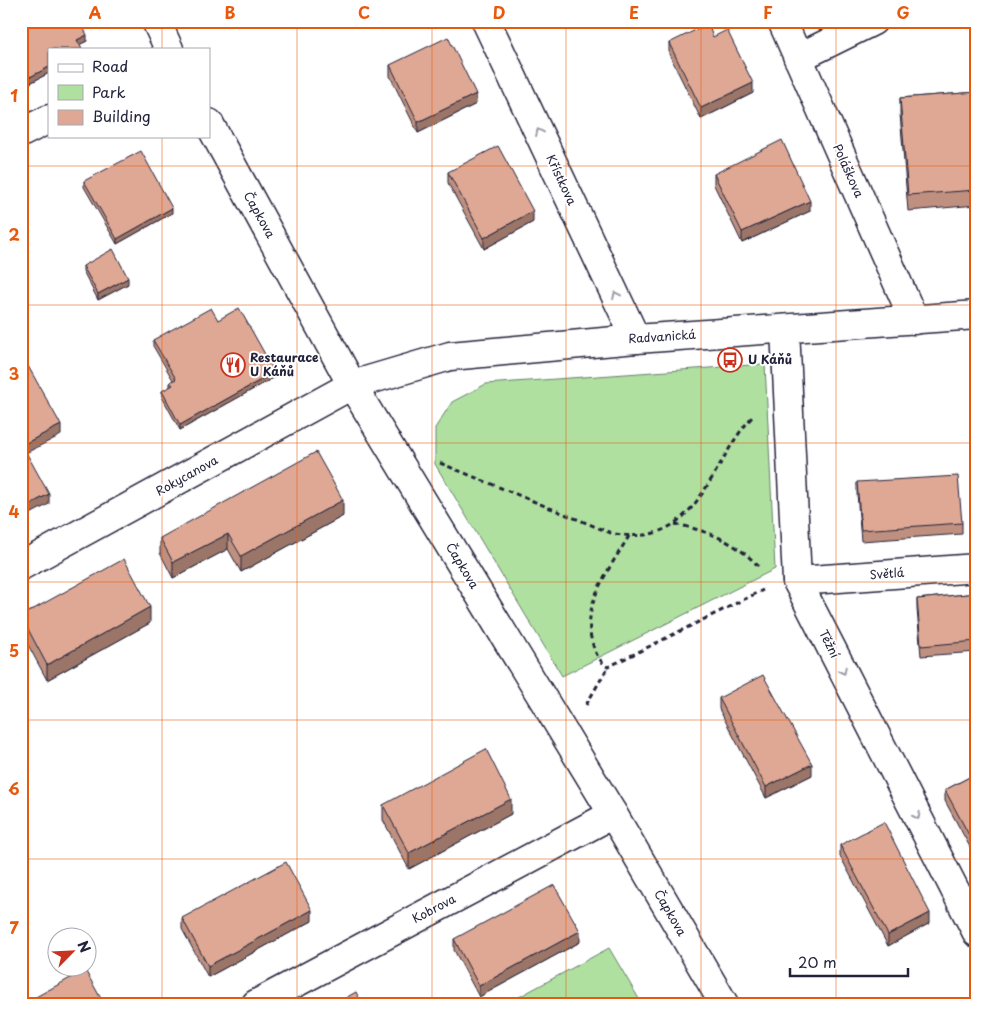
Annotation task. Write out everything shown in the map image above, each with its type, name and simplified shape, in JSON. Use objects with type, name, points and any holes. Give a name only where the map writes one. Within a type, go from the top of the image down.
[{"type":"street","points":[[156,21],[169,48]]},
{"type":"street","name":"Křístkova","points":[[486,21],[636,339]]},
{"type":"street","name":"Poláškova","points":[[782,21],[914,320]]},
{"type":"street","points":[[798,58],[874,21]]},
{"type":"street","points":[[21,133],[48,120]]},
{"type":"street","name":"Čapkova","points":[[210,125],[352,385],[612,814],[724,1004]]},
{"type":"street","name":"Radvanická","points":[[352,385],[450,356],[636,339],[977,315]]},
{"type":"street","name":"Těžní","points":[[785,329],[789,385],[786,583],[977,932]]},
{"type":"street","name":"Rokycanova","points":[[21,566],[352,385]]},
{"type":"street","name":"Světlá","points":[[786,583],[977,568]]},
{"type":"street","name":"Kobrova","points":[[256,1004],[612,814]]},
{"type":"path","points":[[440,462],[611,533],[640,536],[675,524],[688,513],[752,418],[767,402],[789,385]]},
{"type":"path","points":[[675,524],[706,531],[740,550],[758,566],[786,583]]},
{"type":"path","points":[[629,536],[598,589],[589,622],[595,651],[601,663],[608,667],[786,583]]},
{"type":"green space","points":[[765,364],[775,569],[562,676],[435,464],[435,428],[452,402],[486,384]]},
{"type":"green space","points":[[609,948],[642,1004],[506,1004]]},
{"type":"building","points":[[21,21],[80,21],[87,35],[77,40],[81,48],[48,48],[48,68],[30,77],[21,62]]},
{"type":"building","points":[[708,24],[713,37],[727,30],[753,83],[701,108],[669,43]]},
{"type":"building","points":[[448,37],[476,94],[418,122],[390,65]]},
{"type":"building","points":[[977,92],[977,190],[908,195],[900,98]]},
{"type":"building","points":[[782,140],[810,201],[742,232],[714,174]]},
{"type":"building","points":[[498,146],[533,211],[484,238],[448,172]]},
{"type":"building","points":[[141,151],[172,208],[117,239],[84,181]]},
{"type":"building","points":[[113,249],[128,278],[98,294],[83,266]]},
{"type":"building","points":[[211,308],[218,320],[239,308],[275,372],[180,425],[162,391],[173,385],[170,382],[176,379],[153,340]]},
{"type":"building","points":[[28,366],[61,425],[22,445],[49,494],[21,509],[21,369]]},
{"type":"building","points":[[316,452],[343,500],[241,556],[228,534],[173,562],[160,538]]},
{"type":"building","points":[[958,476],[962,523],[861,530],[857,482]]},
{"type":"building","points":[[124,559],[150,607],[47,665],[21,616]]},
{"type":"building","points":[[977,593],[977,641],[921,646],[917,599]]},
{"type":"building","points":[[763,675],[812,764],[766,787],[719,698]]},
{"type":"building","points":[[486,749],[511,799],[409,853],[383,805]]},
{"type":"building","points":[[977,773],[977,850],[945,790]]},
{"type":"building","points":[[884,822],[930,913],[888,935],[840,845]]},
{"type":"building","points":[[286,862],[312,910],[208,966],[182,918]]},
{"type":"building","points":[[554,885],[580,931],[479,986],[454,939]]},
{"type":"building","points":[[70,978],[89,978],[104,1004],[23,1004]]},
{"type":"building","points":[[356,992],[362,1004],[335,1004]]},
{"type":"place","name":"U Káňů","points":[[730,360]]},
{"type":"place","name":"Restaurace U Káňů","points":[[233,365]]}]
